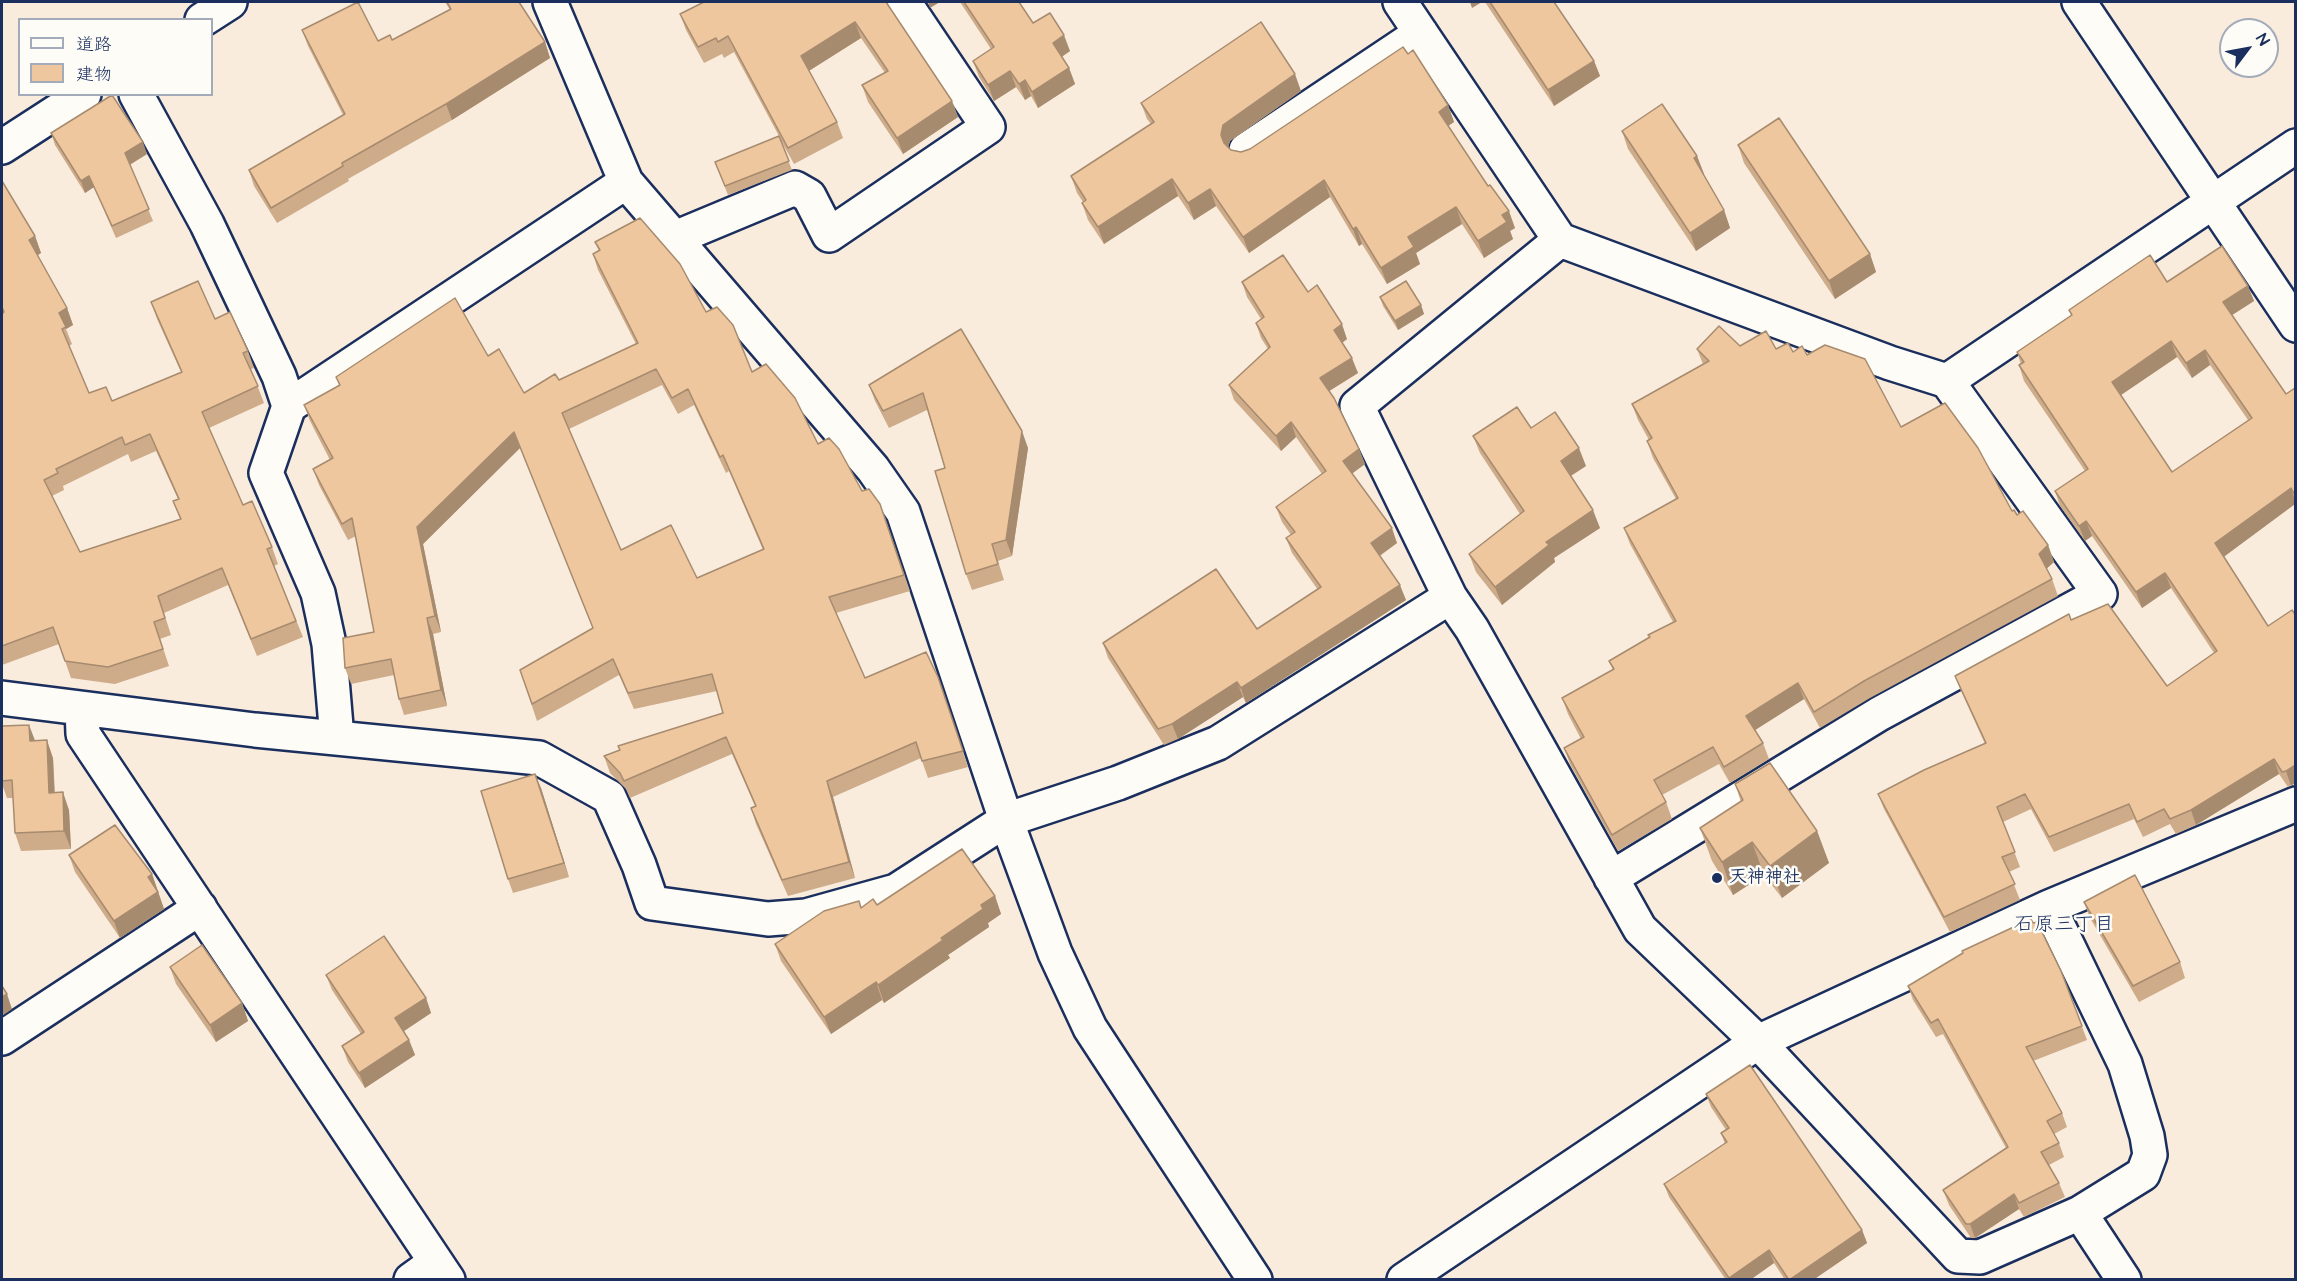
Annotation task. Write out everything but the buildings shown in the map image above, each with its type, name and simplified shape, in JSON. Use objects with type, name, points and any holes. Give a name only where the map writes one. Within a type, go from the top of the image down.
[{"type":"street","points":[[205,18],[230,2]]},
{"type":"street","points":[[550,2],[626,182],[873,469],[903,512],[1006,820],[1055,953],[1090,1028],[1255,1280]]},
{"type":"street","points":[[675,238],[795,188],[810,196],[829,235],[988,127],[904,2]]},
{"type":"street","points":[[1400,2],[1560,240],[1890,363],[1947,381],[2100,594],[1879,714],[1611,878]]},
{"type":"street","points":[[2082,2],[2295,325]]},
{"type":"street","points":[[1246,150],[1421,33]]},
{"type":"street","points":[[2,147],[81,96]]},
{"type":"street","points":[[137,96],[207,224],[279,376],[289,406],[266,473],[318,592],[329,644],[337,738]]},
{"type":"street","points":[[1947,381],[2295,146]]},
{"type":"street","points":[[289,406],[626,182]]},
{"type":"street","points":[[1560,240],[1357,406],[1450,597],[1472,629],[1641,929],[1758,1042],[1958,1256],[1980,1257],[2080,1213],[2143,1174],[2150,1155],[2147,1136],[2125,1064],[2049,908]]},
{"type":"street","points":[[2,698],[337,738],[539,758],[609,797],[639,865],[652,903],[768,920],[806,916],[896,891],[1006,820],[1118,783],[1218,743],[1450,597]]},
{"type":"street","points":[[82,709],[83,734],[200,908],[432,1274]]},
{"type":"street","points":[[1404,1280],[1758,1042],[2049,908],[2295,804]]},
{"type":"street","points":[[2,1038],[200,908]]},
{"type":"street","points":[[2080,1213],[2124,1280]]},
{"type":"place","name":"天神神社","points":[[1717,878]]},
{"type":"district","name":"石原三丁目","points":[[2064,926]]}]
